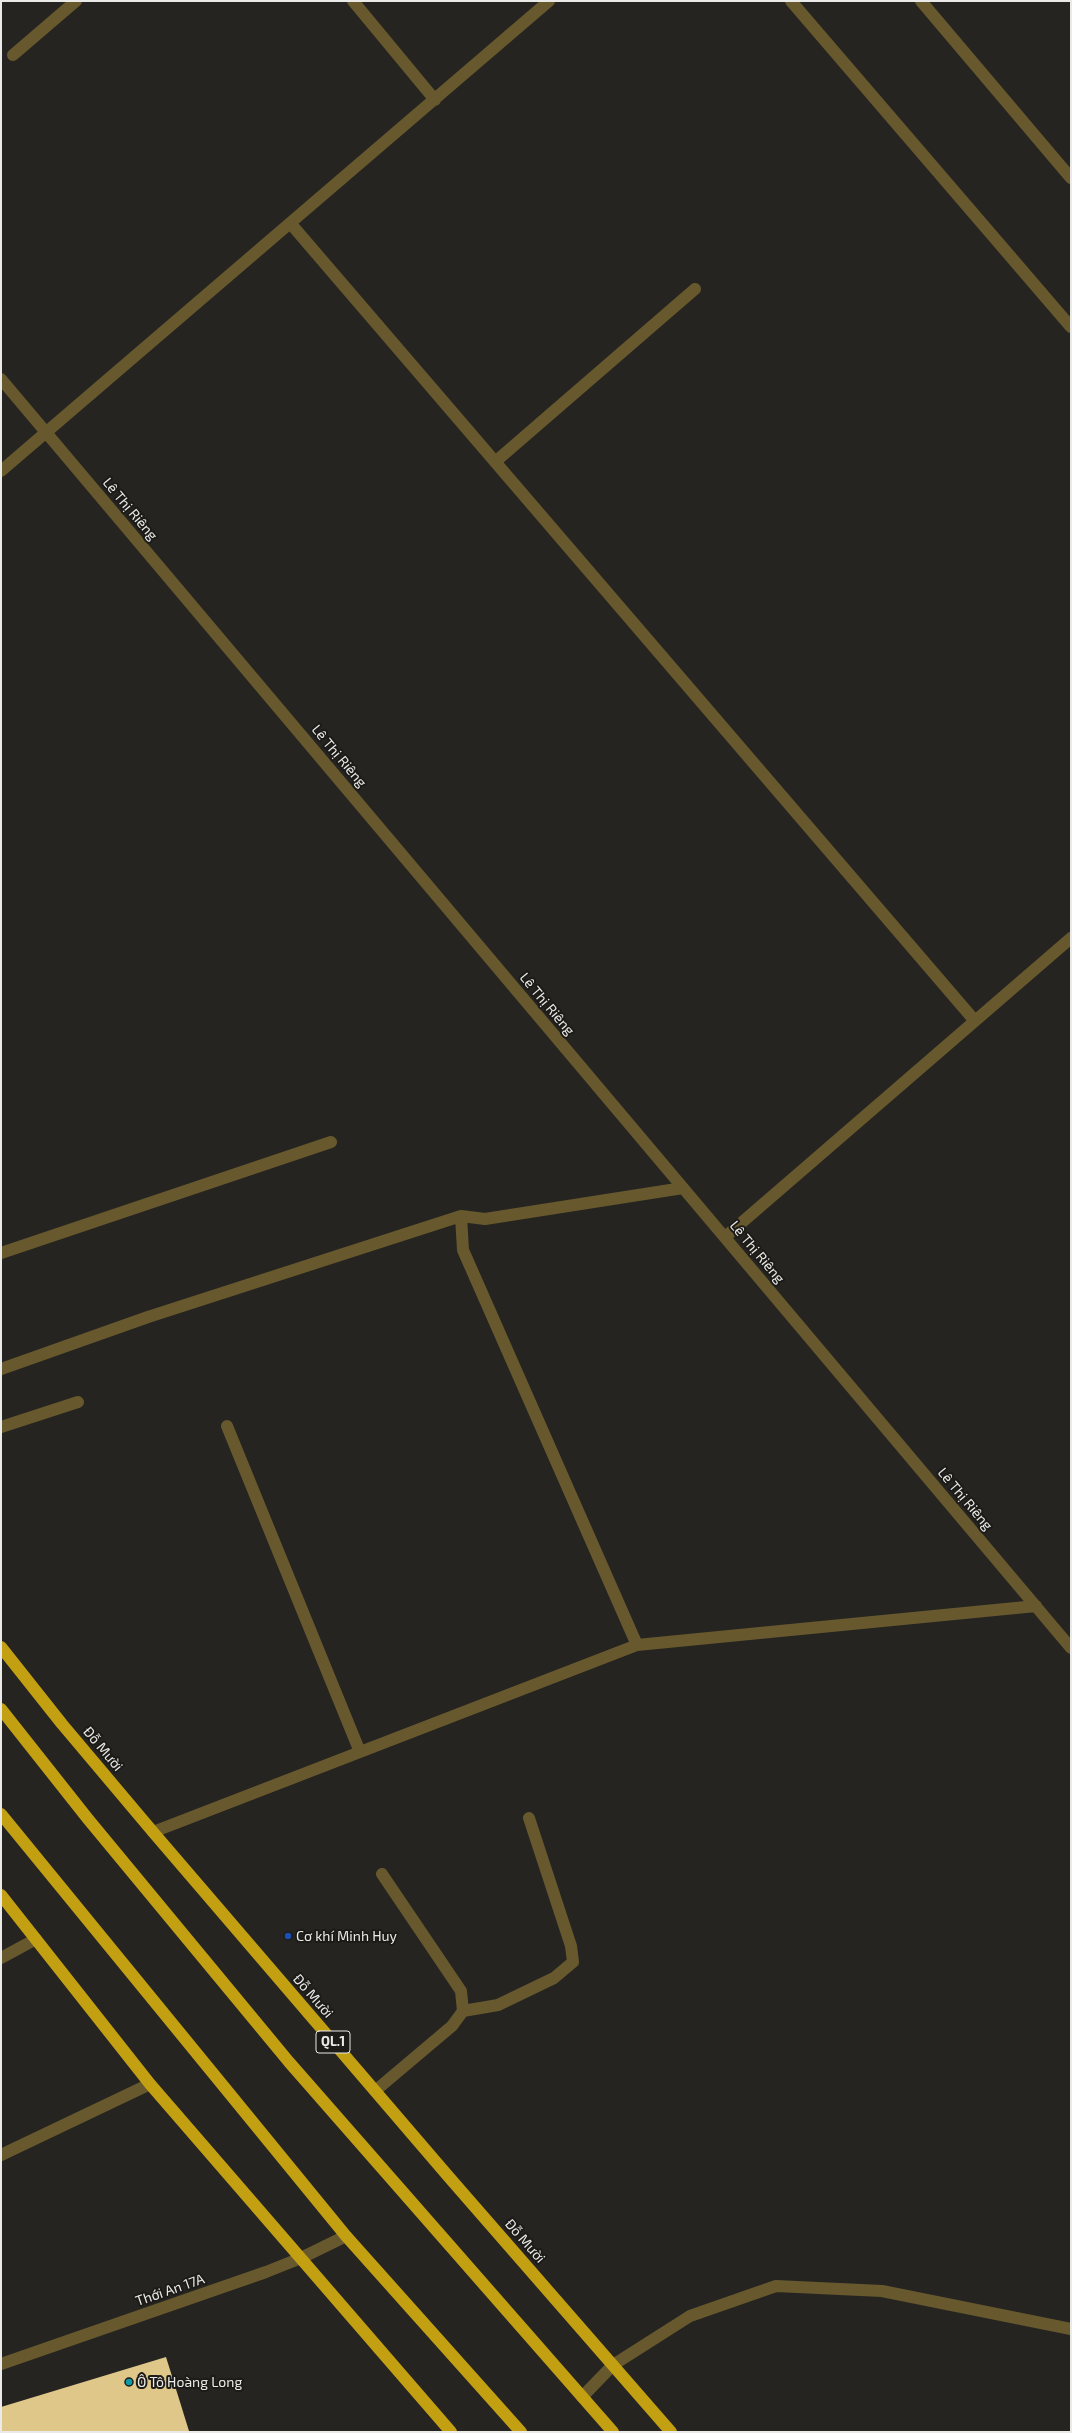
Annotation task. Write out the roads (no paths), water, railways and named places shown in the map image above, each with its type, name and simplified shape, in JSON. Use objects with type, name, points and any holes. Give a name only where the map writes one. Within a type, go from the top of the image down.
[{"type":"highway","name":"Đỗ Mười","points":[[1,1647],[62,1724],[153,1832],[375,2091],[671,2432]]},
{"type":"highway","points":[[1,1709],[88,1820],[289,2062],[613,2432]]},
{"type":"highway","points":[[1,1814],[346,2236],[516,2430]]},
{"type":"highway","points":[[1,1895],[150,2084],[451,2432]]},
{"type":"street","points":[[13,56],[76,1]]},
{"type":"street","points":[[353,1],[435,100]]},
{"type":"street","points":[[1,471],[291,224],[548,1]]},
{"type":"street","points":[[791,1],[1071,327]]},
{"type":"street","points":[[921,1],[1071,178]]},
{"type":"street","points":[[291,224],[975,1021]]},
{"type":"street","points":[[495,462],[695,289]]},
{"type":"street","name":"Lê Thị Riêng","points":[[1,380],[1071,1648]]},
{"type":"street","points":[[725,1237],[1071,938]]},
{"type":"street","points":[[1,1253],[331,1142]]},
{"type":"street","points":[[1,1369],[148,1317],[461,1216],[485,1219],[683,1188]]},
{"type":"street","points":[[461,1216],[463,1250],[637,1645]]},
{"type":"street","points":[[1,1427],[78,1402]]},
{"type":"street","points":[[227,1426],[360,1752]]},
{"type":"street","points":[[153,1832],[637,1645],[1036,1606]]},
{"type":"street","points":[[463,2010],[498,2005],[554,1978],[573,1962],[571,1946],[529,1818]]},
{"type":"street","points":[[375,2091],[452,2026],[463,2010],[461,1991],[382,1874]]},
{"type":"street","points":[[1,1958],[36,1939]]},
{"type":"street","points":[[1,2155],[150,2084]]},
{"type":"street","name":"Thới An 17A","points":[[1,2364],[302,2258],[346,2236]]},
{"type":"street","points":[[582,2397],[613,2366],[690,2316],[776,2286],[882,2291],[1071,2329]]},
{"type":"place","name":"Cơ khí Minh Huy","points":[[288,1936]]},
{"type":"place","name":"Ô Tô Hoàng Long","points":[[129,2382]]}]
